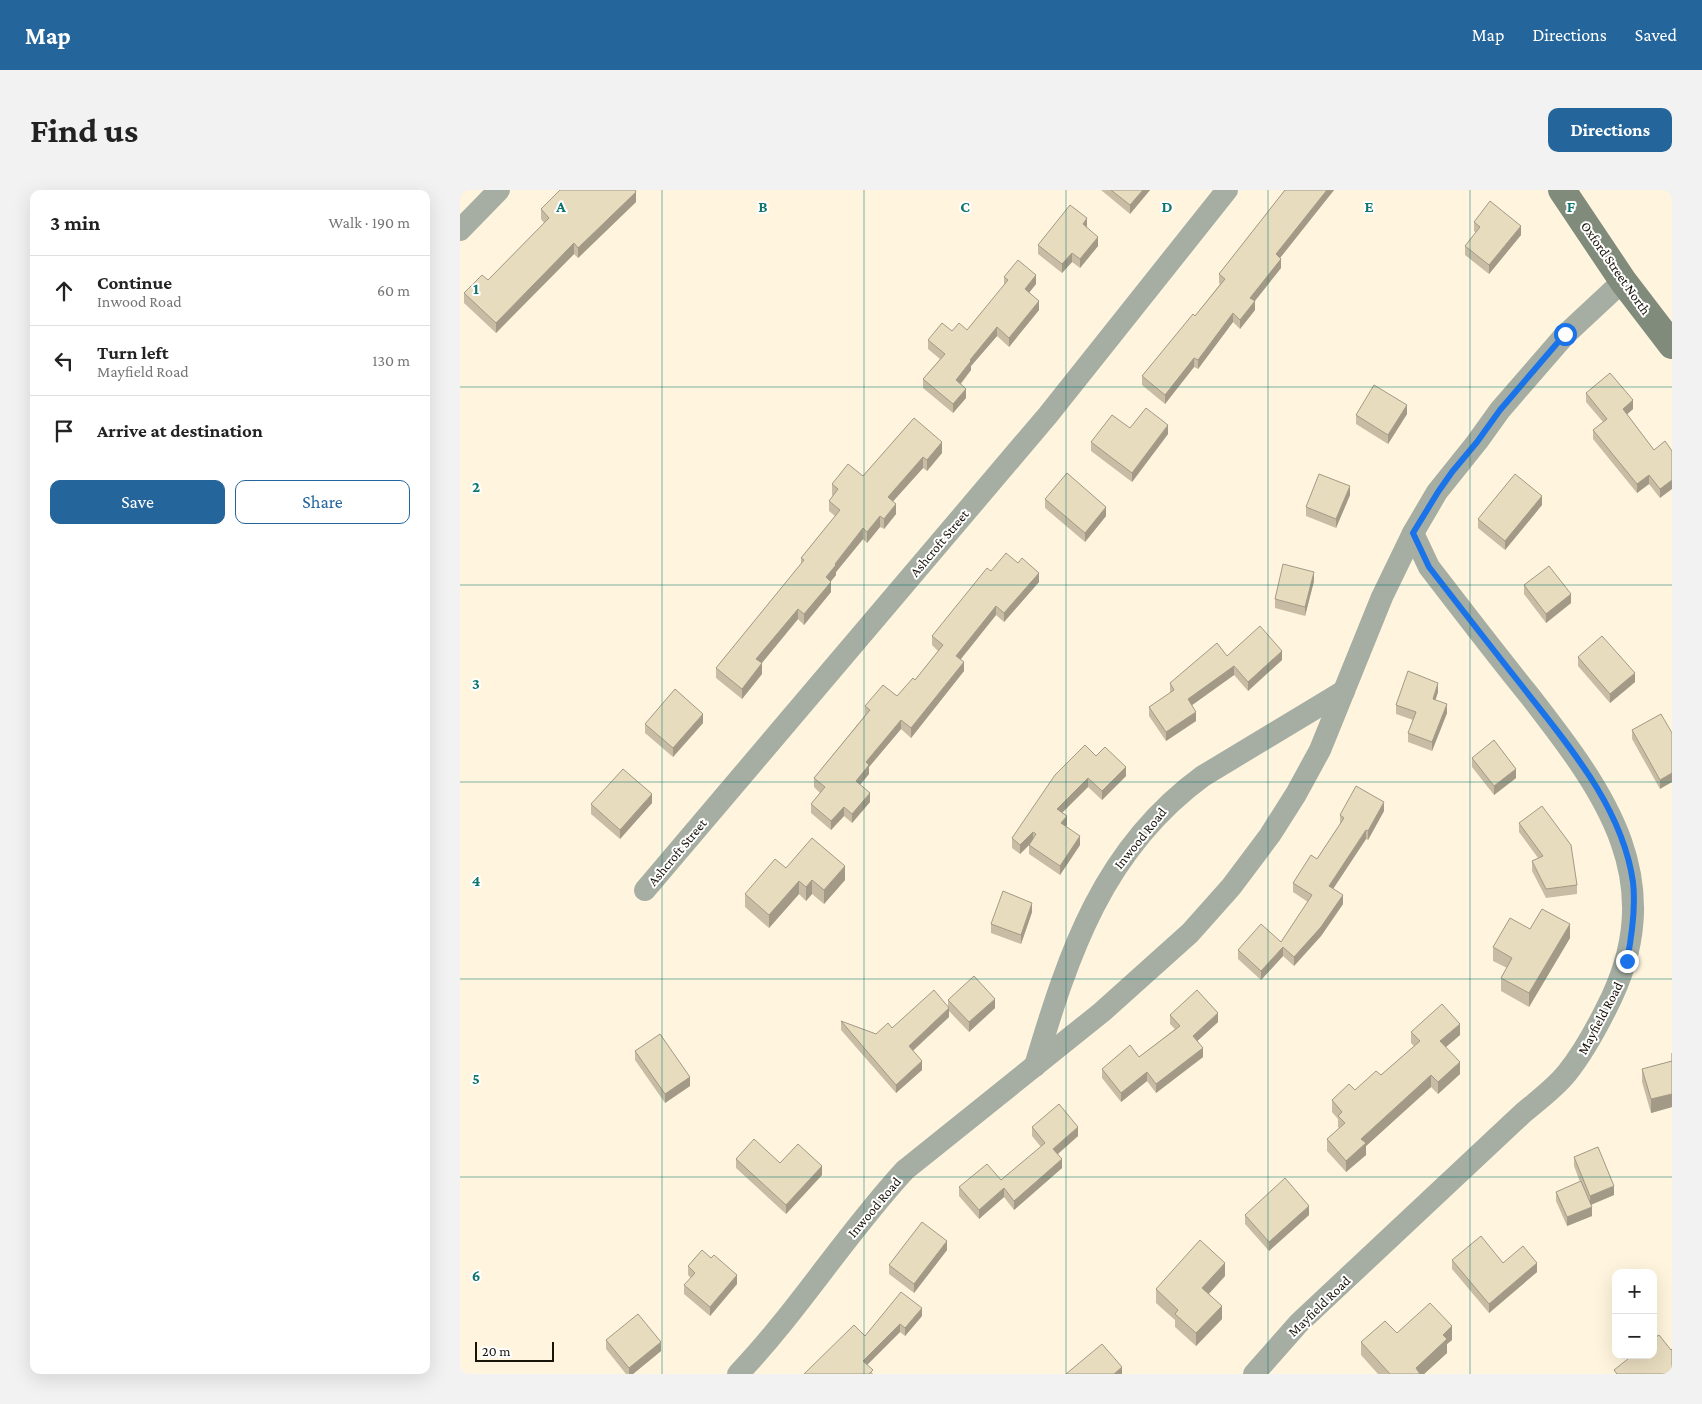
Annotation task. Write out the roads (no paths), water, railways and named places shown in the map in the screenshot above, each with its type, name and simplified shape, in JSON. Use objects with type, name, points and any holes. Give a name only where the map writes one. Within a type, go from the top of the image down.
[{"type":"main road","name":"Oxford Street North","points":[[1562,190],[1623,281],[1672,344]]},
{"type":"street","points":[[460,230],[499,190]]},
{"type":"street","name":"Ashcroft Street","points":[[645,890],[1048,415],[1227,190]]},
{"type":"street","name":"Inwood Road","points":[[738,1374],[788,1317],[853,1230],[905,1170],[1102,1012],[1157,964],[1232,887],[1270,835],[1296,794],[1320,750],[1382,597],[1413,533],[1438,492],[1500,410],[1565,334],[1623,281]]},
{"type":"street","name":"Mayfield Road","points":[[1254,1374],[1299,1324],[1566,1074],[1590,1040],[1617,988],[1627,961],[1634,908],[1633,882],[1628,858],[1620,835],[1606,805],[1570,748],[1429,567],[1413,533]]},
{"type":"street","name":"Inwood Road","points":[[1035,1066],[1058,990],[1072,953],[1099,894],[1116,866],[1136,840],[1181,792],[1203,776],[1344,691]]}]
